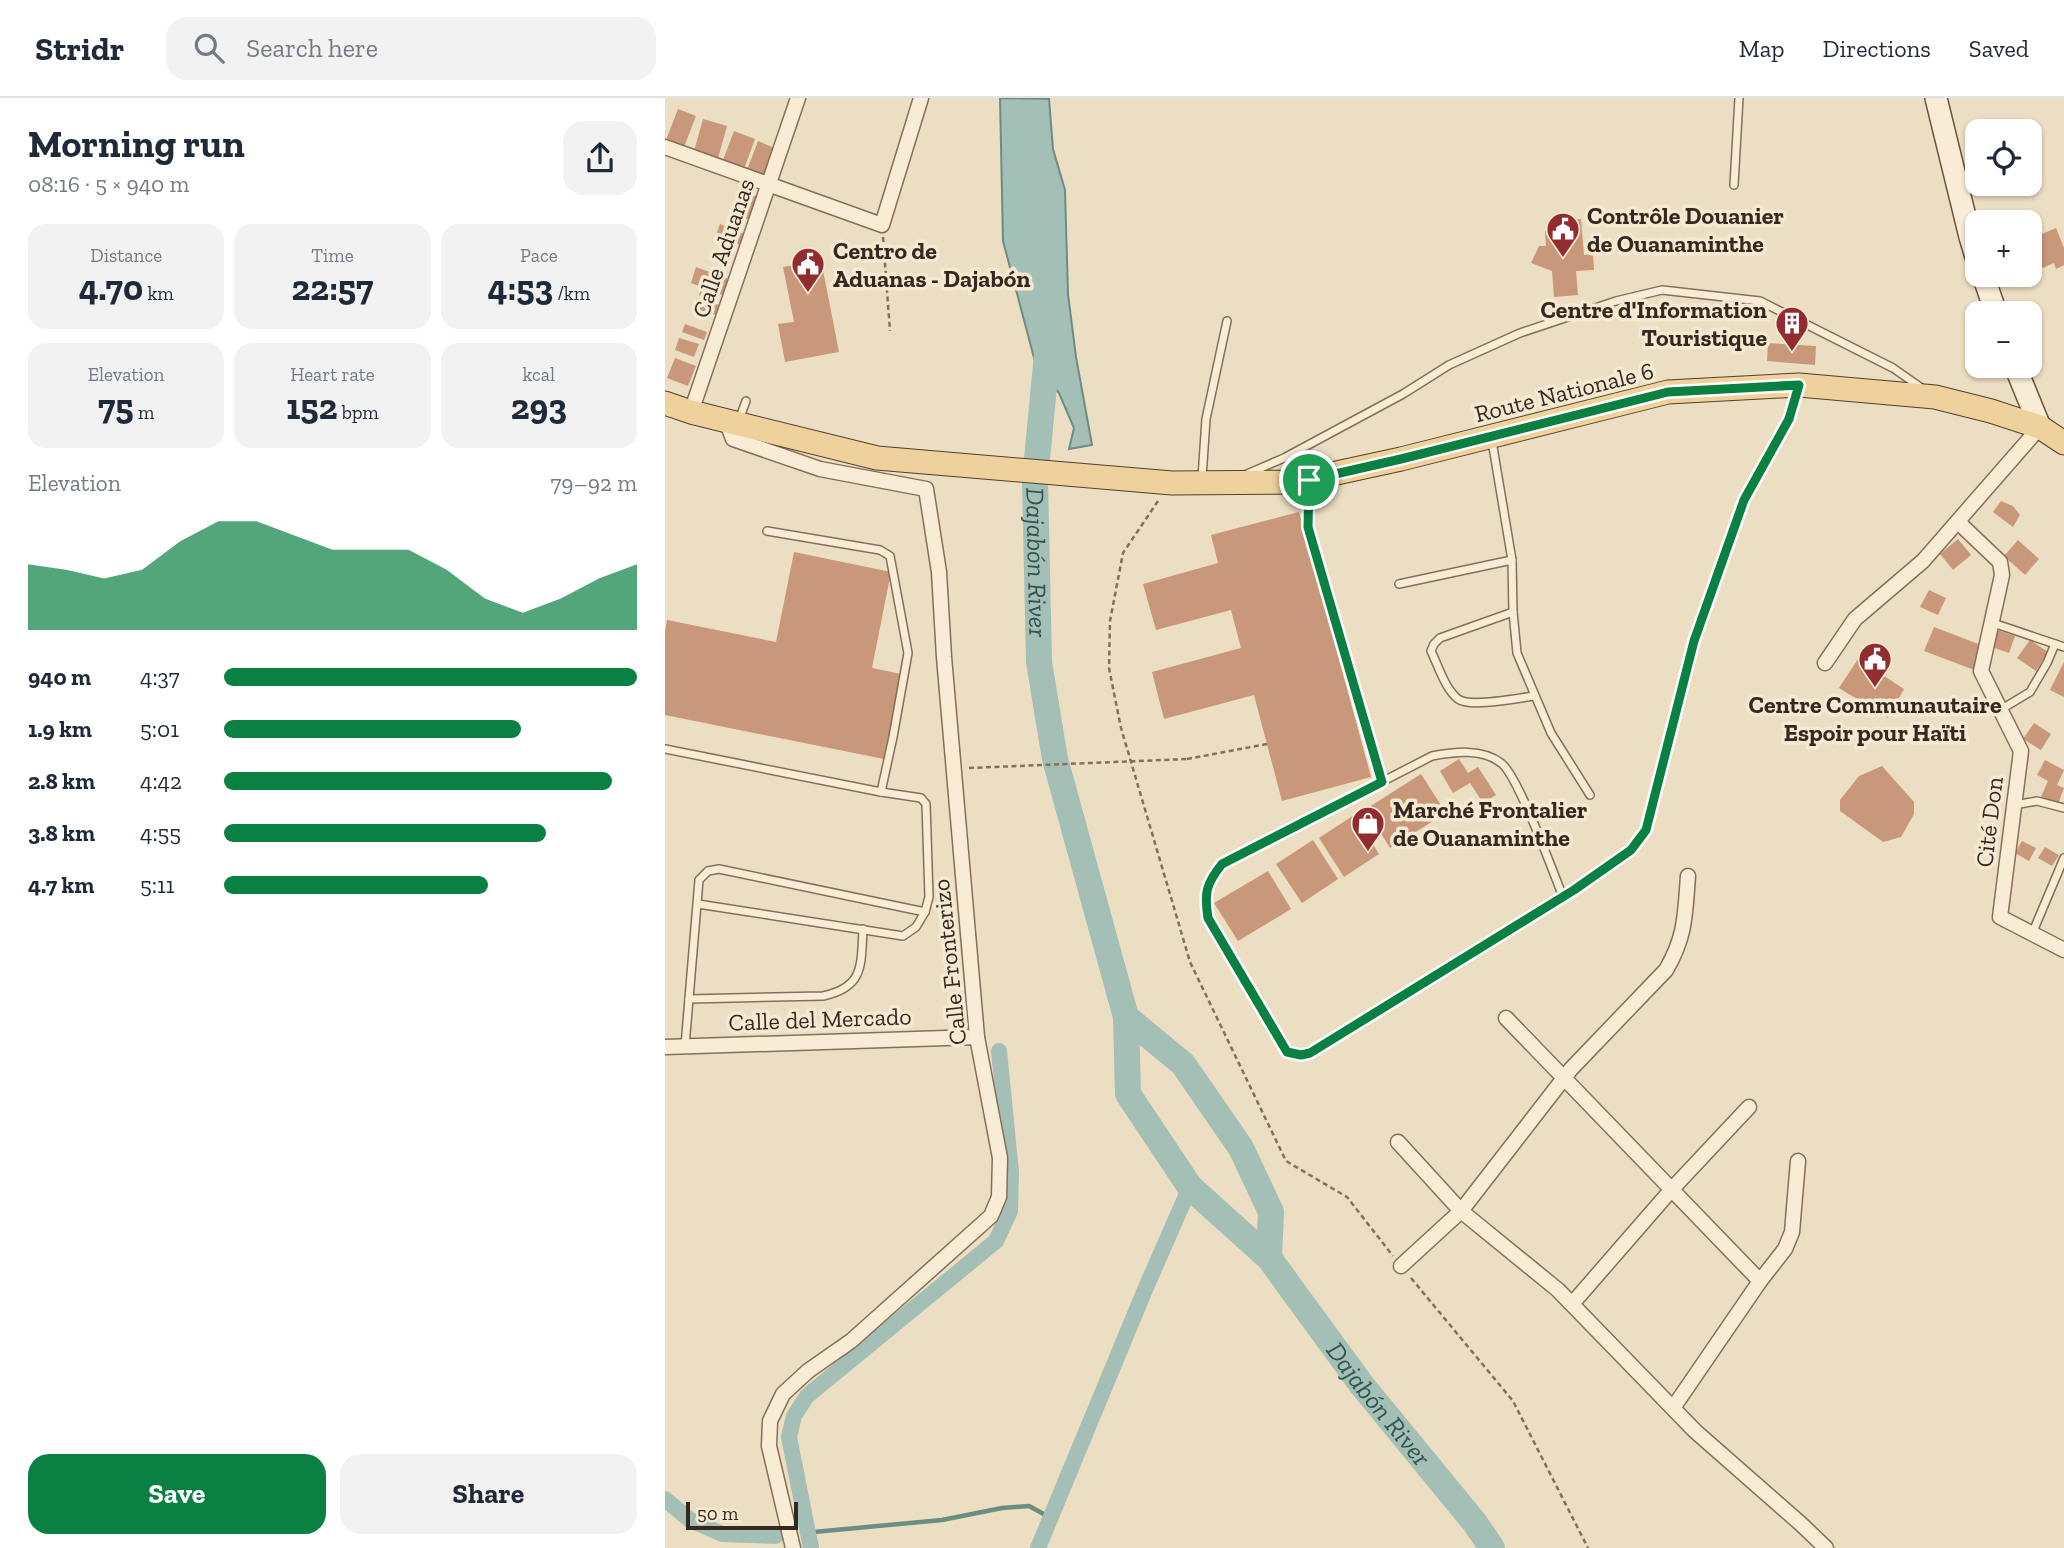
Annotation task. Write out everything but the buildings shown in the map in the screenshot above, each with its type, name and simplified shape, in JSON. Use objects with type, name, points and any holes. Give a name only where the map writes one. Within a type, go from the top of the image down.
[{"type":"main road","name":"Route Nationale 6","points":[[665,403],[845,451],[899,461],[1141,480],[1202,482],[1309,480],[1668,392],[1799,385],[1935,397],[2040,427],[2064,443]]},
{"type":"street","name":"Calle Aduanas","points":[[691,412],[798,98]]},
{"type":"street","points":[[665,147],[882,225],[921,98]]},
{"type":"street","points":[[1936,98],[1965,217]]},
{"type":"street","points":[[1825,663],[1855,619],[1923,561],[2040,427],[2020,378]]},
{"type":"street","name":"Calle Fronterizo","points":[[732,422],[733,439],[820,469],[926,489],[939,572],[977,1037],[1000,1158],[999,1197],[991,1216],[851,1341],[808,1371],[783,1394],[770,1421],[769,1446],[793,1548]]},
{"type":"street","name":"Cité Don","points":[[1958,522],[2000,562],[2002,575],[1981,671],[2021,751],[2000,917],[2064,950]]},
{"type":"street","points":[[1401,1266],[1461,1211],[1563,1079],[1666,970],[1683,935],[1688,876]]},
{"type":"street","points":[[1506,1018],[1760,1280]]},
{"type":"street","name":"Calle del Mercado","points":[[665,1047],[977,1037]]},
{"type":"street","points":[[1572,1304],[1672,1189],[1749,1107]]},
{"type":"street","points":[[1398,1142],[1461,1211],[1558,1290],[1673,1408],[1826,1548]]},
{"type":"street","points":[[1673,1408],[1760,1280],[1785,1249],[1792,1232],[1798,1161]]},
{"type":"lane","points":[[1734,186],[1739,98]]},
{"type":"lane","points":[[1229,481],[1284,458],[1403,394],[1448,365],[1520,333],[1616,301],[1663,290],[1760,300],[1893,368],[1935,397]]},
{"type":"lane","points":[[1202,482],[1206,419],[1227,320]]},
{"type":"lane","points":[[1563,897],[1520,792],[1503,763],[1482,754],[1455,751],[1432,756],[1222,864],[1208,881],[1206,902],[1208,918],[1287,1052],[1301,1055],[1310,1053],[1563,897],[1631,850],[1646,830],[1694,641],[1744,500],[1789,419],[1799,385]]},
{"type":"lane","points":[[732,422],[746,401]]},
{"type":"lane","points":[[1491,436],[1512,560],[1517,653],[1551,733],[1590,795]]},
{"type":"lane","points":[[1309,480],[1308,527],[1382,782]]},
{"type":"lane","points":[[767,531],[880,550],[890,556],[908,653],[880,792]]},
{"type":"lane","points":[[1399,584],[1512,560]]},
{"type":"lane","points":[[1513,612],[1440,638],[1431,651],[1458,699],[1469,703],[1534,696]]},
{"type":"lane","points":[[1993,623],[2064,647]]},
{"type":"lane","points":[[2000,710],[2030,692],[2055,644]]},
{"type":"lane","points":[[665,749],[880,792],[921,797],[926,804],[929,897],[925,912],[916,927],[903,936],[698,904]]},
{"type":"lane","points":[[2014,805],[2037,801],[2064,808]]},
{"type":"lane","points":[[2032,934],[2064,858]]},
{"type":"lane","points":[[685,1046],[699,880],[708,871],[719,869],[925,912]]},
{"type":"lane","points":[[689,999],[823,996],[843,992],[851,985],[858,972],[863,929]]},
{"type":"path","points":[[882,225],[890,331]]},
{"type":"path","points":[[969,768],[1187,760],[1267,744]]},
{"type":"water","points":[[1000,98],[1049,99],[1053,149],[1065,190],[1068,294],[1092,445],[1069,449],[1074,428],[1059,393],[1037,369],[1003,241]]},
{"type":"waterway","name":"Dajabón River","points":[[1048,344],[1035,480],[1039,662],[1055,759],[1126,1017],[1128,1094],[1190,1187],[1269,1258],[1361,1384],[1475,1523],[1492,1548]]},
{"type":"waterway","name":"Dajabón River","points":[[1126,1017],[1183,1064],[1241,1148],[1271,1212],[1269,1258]]},
{"type":"waterway","points":[[811,1548],[789,1437],[794,1416],[807,1396],[996,1241],[1010,1211],[1011,1172],[999,1051]]},
{"type":"waterway","points":[[1038,1548],[1190,1187]]},
{"type":"waterway","points":[[665,1499],[690,1520],[722,1534],[776,1536]]},
{"type":"waterway","points":[[803,1533],[942,1520],[1002,1508],[1029,1506],[1051,1518]]},
{"type":"place","name":"Contrôle Douanier de Ouanaminthe","points":[[1563,259]]},
{"type":"place","name":"Centro de Aduanas - Dajabón","points":[[808,294]]},
{"type":"place","name":"Centre d'Information Touristique","points":[[1792,353]]},
{"type":"place","name":"Centre Communautaire Espoir pour Haïti","points":[[1875,689]]},
{"type":"place","name":"Marché Frontalier de Ouanaminthe","points":[[1368,853]]},
{"type":"route","points":[[1799,385],[1789,419],[1744,500],[1694,641],[1646,830],[1631,850],[1563,897],[1310,1053],[1301,1055],[1287,1052],[1208,918],[1206,902],[1208,881],[1222,864],[1382,782],[1308,527],[1309,480],[1668,392],[1799,385]]}]
